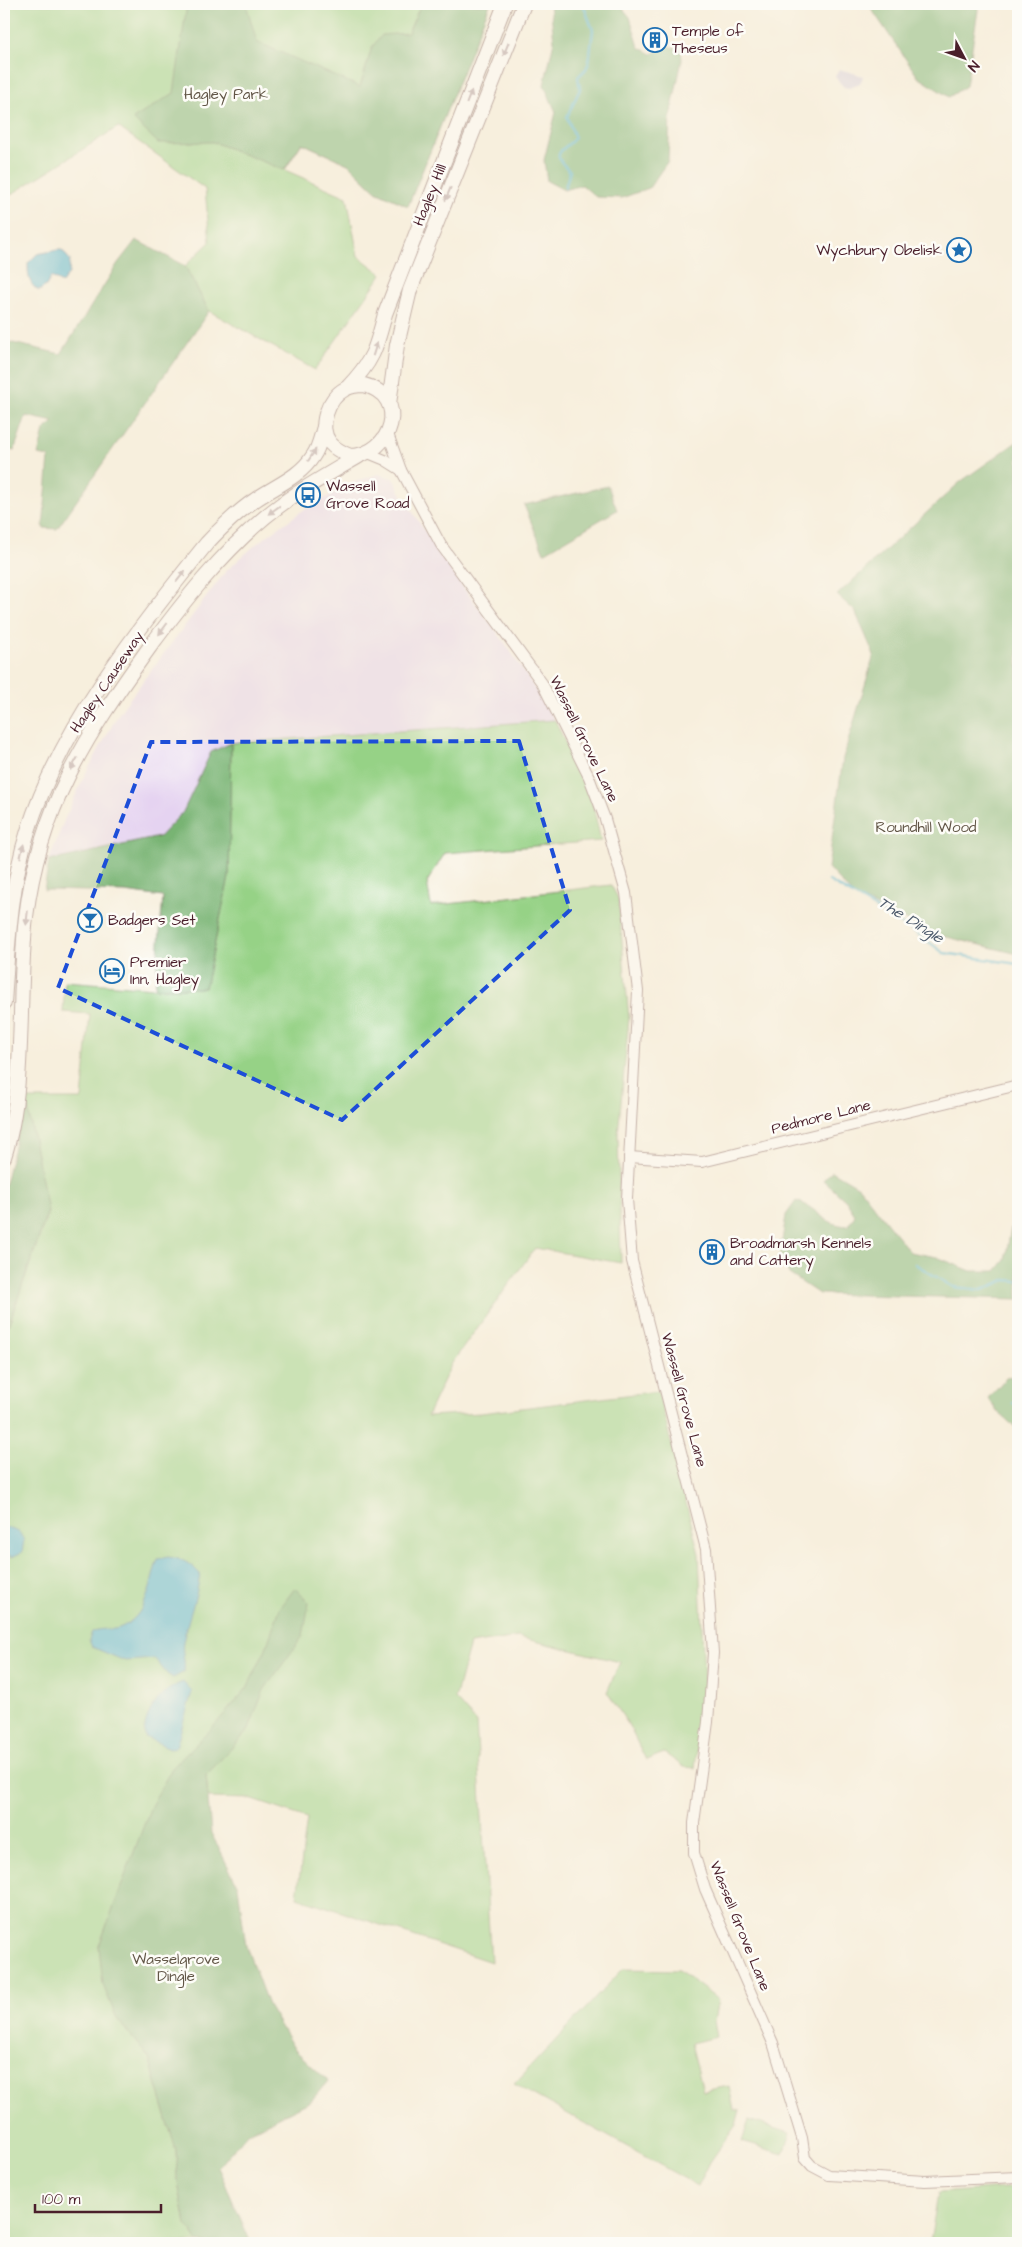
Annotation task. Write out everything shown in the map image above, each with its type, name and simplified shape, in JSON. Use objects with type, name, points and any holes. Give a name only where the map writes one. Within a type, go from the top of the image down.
[{"type":"highway","name":"Hagley Hill","points":[[346,388],[363,371],[374,355],[384,314],[505,4]]},
{"type":"highway","name":"Hagley Hill","points":[[389,404],[396,345],[410,290],[524,4]]},
{"type":"highway","points":[[364,385],[373,387],[380,392],[389,404],[392,417],[388,434],[364,454],[350,456],[335,447],[329,442],[324,427],[330,403],[346,388],[364,385]]},
{"type":"highway","name":"Hagley Causeway","points":[[4,1003],[10,915],[20,862],[40,796],[54,765],[117,663],[206,543],[254,500],[291,478],[303,467],[313,456],[324,427]]},
{"type":"highway","name":"Hagley Causeway","points":[[4,1157],[15,1103],[26,917],[34,864],[48,819],[69,772],[96,723],[163,629],[218,560],[266,516],[310,485],[364,454]]},
{"type":"street","name":"Wassell Grove Lane","points":[[388,434],[401,470],[441,545],[542,683],[588,777],[605,819],[626,893],[638,991],[627,1199],[632,1261],[706,1549],[713,1653],[708,1722],[694,1823],[694,1853],[704,1889],[773,2043],[802,2138],[805,2158],[812,2166],[829,2175],[925,2181],[1018,2177]]},
{"type":"street","points":[[364,454],[385,460],[401,470]]},
{"type":"street","name":"Pedmore Lane","points":[[629,1157],[702,1162],[1018,1085]]},
{"type":"highlighted area","points":[[519,741],[570,910],[342,1120],[58,988],[151,742]]},
{"type":"shaded area","points":[[839,69],[863,76],[860,84],[849,88],[844,87],[835,77]]},
{"type":"shaded area","points":[[378,474],[393,478],[404,499],[452,572],[508,647],[555,720],[231,743],[211,752],[183,812],[159,837],[49,861],[65,818],[85,775],[119,713],[226,571],[260,541],[302,511],[354,482]]},
{"type":"green space","name":"Hagley Park","points":[[4,4],[490,4],[408,206],[376,191],[348,164],[302,143],[285,170],[347,197],[358,256],[382,274],[315,370],[209,311],[185,266],[210,242],[205,189],[118,127],[4,199]]},
{"type":"green space","points":[[187,4],[246,4],[257,42],[360,87],[372,47],[382,35],[408,33],[421,4],[490,4],[408,206],[376,191],[348,164],[302,143],[284,170],[213,142],[158,143],[133,119],[174,93]]},
{"type":"green space","points":[[550,4],[619,4],[630,17],[639,47],[652,54],[666,46],[681,49],[682,60],[670,117],[668,161],[649,188],[622,198],[596,197],[582,185],[564,190],[547,181],[544,160],[556,112],[544,85],[554,41]]},
{"type":"green space","points":[[868,4],[979,4],[966,86],[949,97],[918,77]]},
{"type":"green space","points":[[136,240],[185,266],[209,311],[57,529],[43,528],[49,457],[38,455],[44,430],[54,422],[26,416],[14,451],[4,449],[4,341],[61,354],[118,263]]},
{"type":"green space","name":"Roundhill Wood","points":[[1018,441],[1018,954],[938,935],[854,896],[828,868],[843,758],[874,655],[855,611],[837,595],[960,482]]},
{"type":"green space","points":[[608,486],[617,510],[544,553],[524,505]]},
{"type":"green space","points":[[555,720],[592,801],[601,841],[445,853],[427,882],[431,906],[611,885],[618,898],[629,1018],[618,1134],[621,1263],[535,1248],[452,1363],[427,1416],[481,1413],[658,1391],[699,1554],[704,1679],[695,1768],[684,1767],[664,1753],[646,1760],[628,1724],[607,1692],[620,1662],[518,1637],[470,1644],[455,1699],[476,1722],[491,1962],[297,1897],[307,1818],[250,1799],[208,1798],[206,1774],[115,1905],[99,1946],[117,2019],[149,2058],[176,2150],[177,2177],[186,2224],[199,2243],[4,2243],[4,1338],[48,1212],[26,1099],[82,1099],[90,1014],[63,1012],[65,981],[155,988],[205,988],[229,877],[231,743]]},
{"type":"green space","points":[[231,743],[229,877],[205,988],[155,988],[163,897],[125,892],[44,890],[49,861],[159,837],[183,812],[211,752]]},
{"type":"green space","points":[[26,1099],[48,1211],[4,1338],[4,1187]]},
{"type":"green space","points":[[832,1171],[859,1187],[910,1252],[937,1257],[971,1271],[996,1271],[1005,1260],[1011,1228],[1018,1225],[1018,1299],[819,1294],[789,1274],[780,1254],[786,1215],[796,1201],[810,1207],[832,1223],[839,1225],[848,1226],[855,1215],[846,1201],[823,1180]]},
{"type":"green space","points":[[1018,1374],[1018,1430],[998,1412],[988,1398],[1006,1378]]},
{"type":"green space","name":"Wasselgrove Dingle","points":[[295,1588],[309,1603],[303,1636],[264,1690],[248,1731],[206,1775],[211,1833],[238,1886],[246,1946],[268,2005],[295,2050],[328,2081],[311,2101],[247,2133],[218,2167],[251,2243],[199,2243],[186,2224],[177,2177],[176,2150],[149,2058],[117,2019],[103,1985],[99,1946],[151,1806],[172,1768],[213,1727],[247,1688],[265,1651],[280,1608]]},
{"type":"green space","points":[[623,1969],[679,1970],[718,2000],[714,2021],[717,2037],[691,2043],[703,2091],[729,2086],[734,2110],[740,2110],[736,2125],[710,2162],[698,2186],[514,2084]]},
{"type":"green space","points":[[749,2120],[790,2133],[783,2154],[742,2142]]},
{"type":"green space","points":[[1018,2187],[1018,2243],[930,2243],[938,2193]]},
{"type":"water","points":[[62,250],[70,260],[69,273],[62,283],[51,277],[46,286],[39,291],[31,282],[28,263],[37,254]]},
{"type":"water","points":[[5,1527],[19,1532],[24,1540],[22,1552],[12,1557],[4,1552]]},
{"type":"water","points":[[168,1557],[186,1562],[200,1574],[183,1642],[184,1672],[173,1678],[167,1674],[155,1659],[125,1661],[92,1647],[89,1640],[92,1632],[119,1628],[129,1623],[136,1616],[146,1599],[158,1559]]},
{"type":"water","points":[[183,1682],[192,1692],[176,1747],[170,1748],[145,1737],[145,1728],[150,1711],[161,1696],[175,1685]]},
{"type":"waterway","points":[[565,188],[570,171],[560,160],[559,153],[575,138],[567,117],[580,89],[578,77],[586,69],[589,62],[593,30],[583,4]]},
{"type":"waterway","name":"The Dingle","points":[[829,881],[915,932],[944,953],[1018,964]]},
{"type":"waterway","points":[[915,1264],[953,1287],[982,1290],[1005,1280],[1018,1281]]},
{"type":"waterway","name":"The Dingle","points":[[1013,1403],[1018,1405]]},
{"type":"place","name":"Temple of Theseus","points":[[655,40]]},
{"type":"place","name":"Wychbury Obelisk","points":[[959,250]]},
{"type":"place","name":"Wassell Grove Road","points":[[308,495]]},
{"type":"place","name":"Badgers Set","points":[[90,920]]},
{"type":"place","name":"Premier Inn, Hagley","points":[[112,971]]},
{"type":"place","name":"Broadmarsh Kennels and Cattery","points":[[712,1252]]}]
